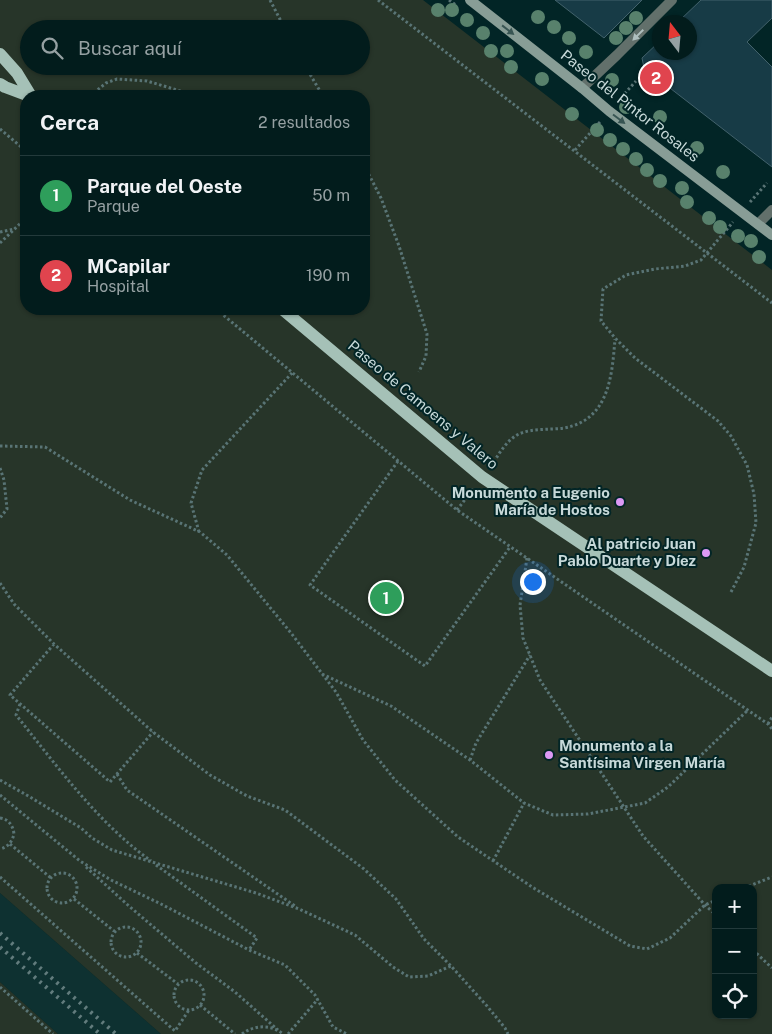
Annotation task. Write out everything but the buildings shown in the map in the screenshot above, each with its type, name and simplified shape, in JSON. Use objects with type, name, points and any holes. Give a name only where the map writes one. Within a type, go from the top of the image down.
[{"type":"main road","name":"Paseo del Pintor Rosales","points":[[470,0],[582,88],[609,112],[772,235]]},
{"type":"main road","points":[[1,54],[17,72],[27,90]]},
{"type":"main road","points":[[0,84],[20,92]]},
{"type":"main road","name":"Paseo de Camoens y Valero","points":[[289,315],[482,477],[772,672]]},
{"type":"street","points":[[582,88],[611,62],[672,0]]},
{"type":"street","points":[[758,224],[772,210]]},
{"type":"path","points":[[270,0],[280,20]]},
{"type":"path","points":[[378,0],[772,303]]},
{"type":"path","points":[[310,75],[319,90]]},
{"type":"path","points":[[98,90],[117,79],[147,81],[177,90]]},
{"type":"path","points":[[618,102],[636,81]]},
{"type":"path","points":[[575,150],[600,122]]},
{"type":"path","points":[[0,129],[20,145]]},
{"type":"path","points":[[370,177],[381,198],[399,246],[427,334],[426,356],[420,372]]},
{"type":"path","points":[[732,592],[744,567],[756,523],[754,494],[746,465],[731,436],[718,421],[635,358],[601,321],[603,289],[626,275],[655,269],[685,266],[701,260],[767,183]]},
{"type":"path","points":[[0,243],[20,223]]},
{"type":"path","points":[[0,232],[14,228]]},
{"type":"path","points":[[223,315],[457,510],[748,710],[772,729]]},
{"type":"path","points":[[508,443],[518,435],[529,431],[566,427],[586,420],[601,404],[609,385],[615,338]]},
{"type":"path","points":[[200,532],[191,503],[202,470],[292,372]]},
{"type":"path","points":[[0,446],[45,447],[130,500],[200,532],[227,555],[291,633],[336,692],[363,740],[394,780],[458,837],[532,887],[630,946],[647,949],[670,938],[705,905],[712,902]]},
{"type":"path","points":[[398,461],[310,584],[425,666],[510,547]]},
{"type":"path","points":[[0,468],[4,480],[7,510],[0,518]]},
{"type":"path","points":[[527,558],[520,605],[523,638],[540,680],[643,836],[712,911]]},
{"type":"path","points":[[0,583],[14,604],[54,644],[153,732],[210,775],[247,796],[285,810],[364,868],[396,899],[424,939],[487,1006],[508,1034]]},
{"type":"path","points":[[54,644],[10,695],[20,704],[110,782],[153,732]]},
{"type":"path","points":[[470,760],[476,742],[530,656]]},
{"type":"path","points":[[321,673],[390,706],[470,760],[524,803],[553,815],[588,814],[645,803],[668,787],[748,710]]},
{"type":"path","points":[[20,704],[16,715],[85,800],[133,849],[257,938],[249,950]]},
{"type":"path","points":[[768,724],[772,717]]},
{"type":"path","points":[[117,774],[127,790],[299,909]]},
{"type":"path","points":[[0,780],[81,828],[92,838],[112,850],[256,893],[299,909],[355,936],[393,968],[409,977],[428,976],[451,966]]},
{"type":"path","points":[[0,795],[80,861],[137,914],[196,963],[235,992],[283,1034]]},
{"type":"path","points":[[493,861],[524,803]]},
{"type":"path","points":[[0,818],[8,820],[14,829],[10,844],[0,849]]},
{"type":"path","points":[[10,844],[51,878]]},
{"type":"path","points":[[80,861],[110,880],[161,904],[249,950],[285,965],[315,995],[333,1026],[347,1034]]},
{"type":"path","points":[[61,873],[71,875],[78,889],[74,899],[60,904],[52,900],[47,886],[51,878],[61,873]]},
{"type":"path","points":[[0,877],[175,1031],[189,1010]]},
{"type":"path","points":[[754,884],[772,877]]},
{"type":"path","points":[[74,899],[114,932]]},
{"type":"path","points":[[123,927],[136,931],[141,939],[140,949],[137,953],[127,958],[113,951],[110,941],[114,932],[123,927]]},
{"type":"path","points":[[137,953],[178,984]]},
{"type":"path","points":[[757,954],[772,968]]},
{"type":"path","points":[[187,979],[198,982],[204,990],[203,1001],[193,1010],[189,1010],[180,1007],[174,999],[175,988],[187,979]]},
{"type":"path","points":[[0,987],[53,1034]]},
{"type":"path","points":[[288,1034],[318,999]]},
{"type":"path","points":[[200,1005],[235,1034]]},
{"type":"path","points":[[242,1034],[247,1030],[258,1027],[268,1026],[278,1030]]},
{"type":"shaded area","points":[[0,0],[423,0],[772,270],[772,1034],[161,1034],[0,893]]},
{"type":"shaded area","points":[[0,893],[161,1034],[58,1034],[0,982]]},
{"type":"shaded area","points":[[0,982],[58,1034],[0,1034]]},
{"type":"railway","points":[[0,933],[116,1034]]},
{"type":"railway","points":[[0,947],[100,1034]]},
{"type":"place","name":"MCapilar","points":[[656,78]]},
{"type":"place","name":"Monumento a Eugenio María de Hostos","points":[[620,502]]},
{"type":"place","name":"Al patricio Juan Pablo Duarte y Díez","points":[[706,553]]},
{"type":"place","name":"Parque del Oeste","points":[[386,598]]},
{"type":"place","name":"Monumento a la Santísima Virgen María","points":[[549,755]]}]
